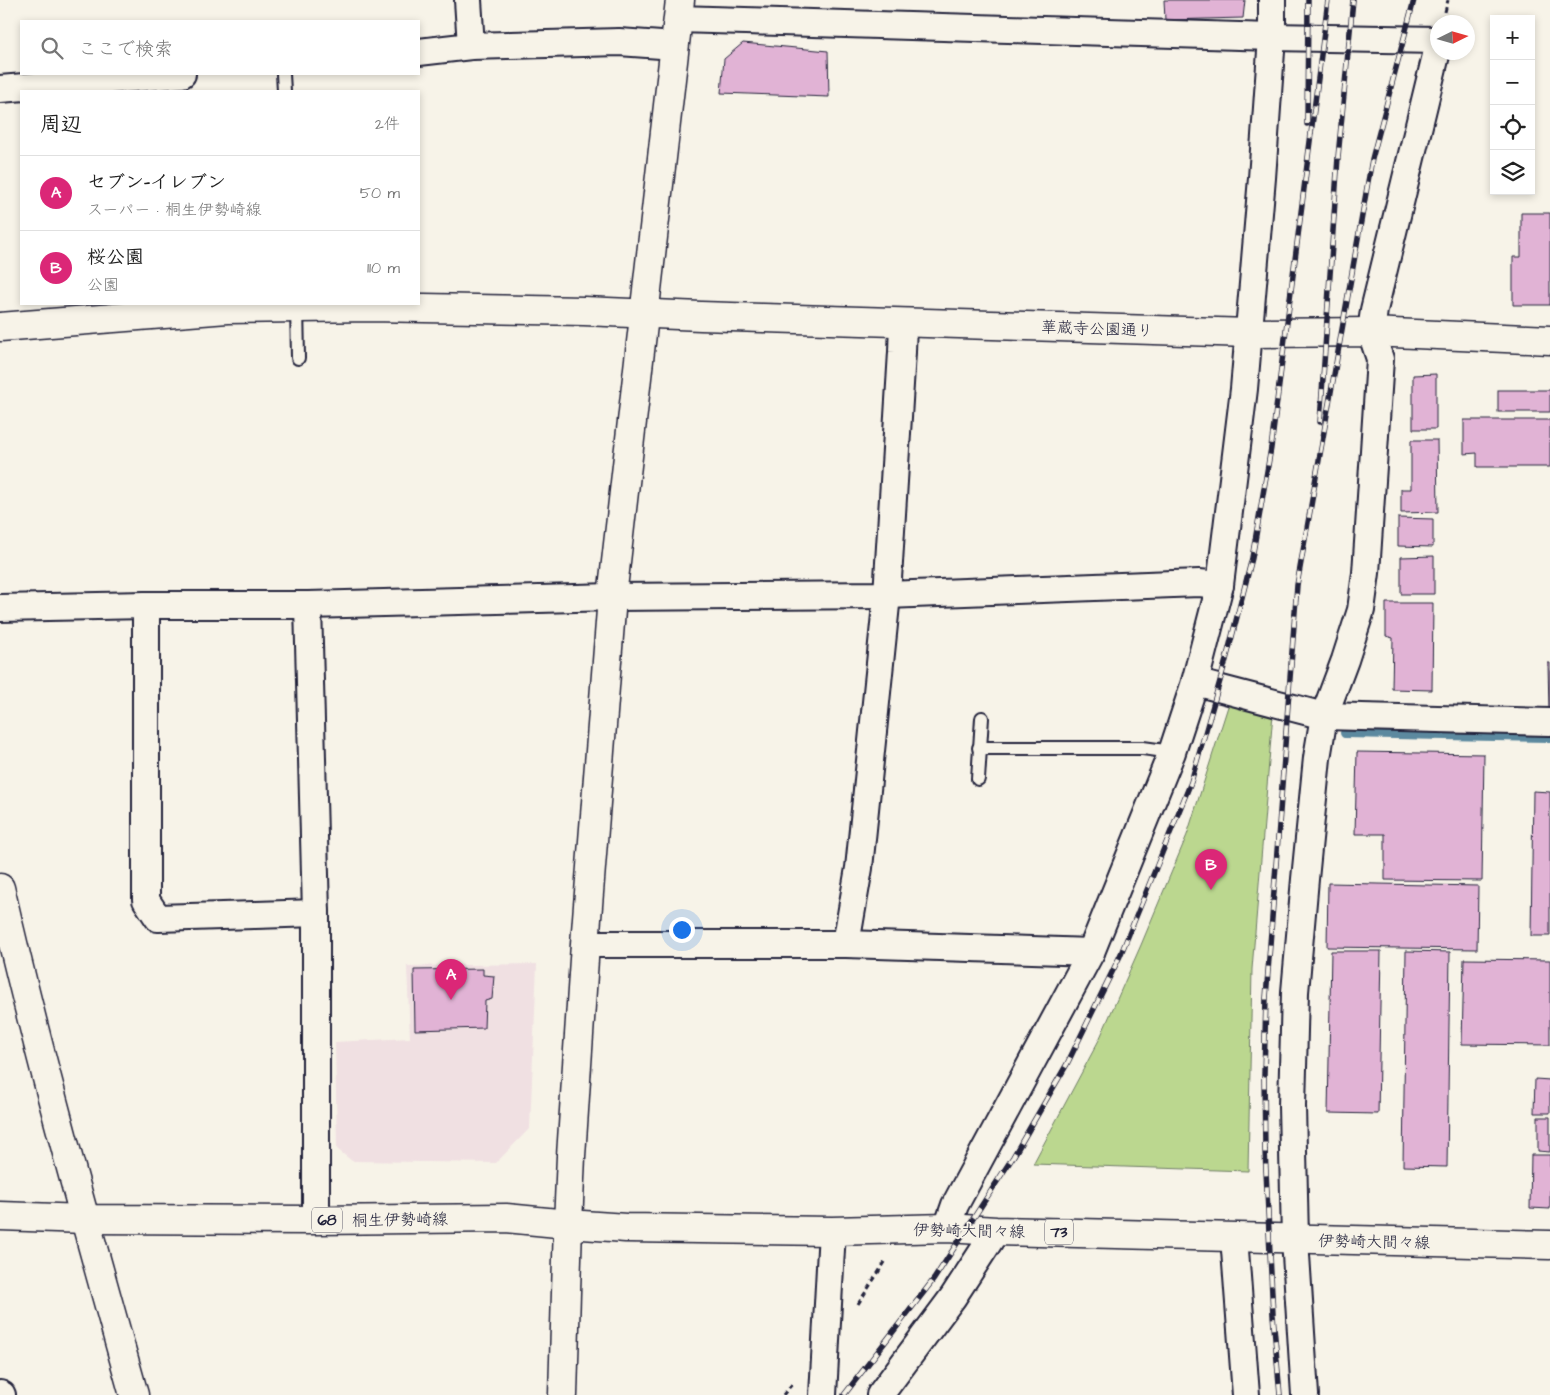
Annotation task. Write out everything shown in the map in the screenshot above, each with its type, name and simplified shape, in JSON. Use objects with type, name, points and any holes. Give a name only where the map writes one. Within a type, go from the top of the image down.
[{"type":"street","points":[[468,0],[471,46]]},
{"type":"street","points":[[947,1228],[955,1205],[1091,952],[1172,752],[1195,682],[1220,585],[1237,457],[1262,178],[1272,37],[1272,0]]},
{"type":"street","points":[[563,1395],[571,1156],[585,944],[612,597],[679,10],[1272,37],[1430,40]]},
{"type":"street","points":[[420,52],[471,46],[619,42],[675,46]]},
{"type":"street","points":[[1305,1395],[1294,1239],[1292,1106],[1295,992],[1305,879],[1324,716],[1345,660],[1360,610],[1366,573],[1380,359],[1371,332],[1374,310],[1435,60]]},
{"type":"street","points":[[0,90],[171,75]]},
{"type":"street","name":"華蔵寺公園通り","points":[[0,326],[185,311],[297,305],[584,311],[1249,332],[1371,332],[1550,340]]},
{"type":"street","points":[[846,944],[859,868],[887,595],[903,322]]},
{"type":"street","points":[[0,608],[146,605],[308,605],[612,597],[887,595],[1199,583],[1220,585]]},
{"type":"street","points":[[146,605],[146,900],[158,918],[316,913]]},
{"type":"street","points":[[308,605],[316,913],[316,1220]]},
{"type":"street","points":[[1195,682],[1324,716],[1550,722]]},
{"type":"street","points":[[0,888],[19,971],[134,1395]]},
{"type":"street","points":[[585,944],[846,944],[1091,952]]},
{"type":"street","name":"桐生伊勢崎線","points":[[0,1216],[85,1219],[316,1220],[506,1218],[568,1224]]},
{"type":"street","name":"伊勢崎大間々線","points":[[568,1224],[626,1228],[832,1231],[947,1228],[996,1231],[1550,1245]]},
{"type":"street","points":[[823,1395],[832,1231]]},
{"type":"street","points":[[880,1395],[953,1297],[996,1231]]},
{"type":"street","points":[[1234,1237],[1246,1395]]},
{"type":"lane","points":[[283,75],[284,90]]},
{"type":"lane","points":[[297,305],[298,358]]},
{"type":"lane","points":[[978,779],[982,718]]},
{"type":"lane","points":[[979,748],[1143,748],[1172,752]]},
{"type":"path","points":[[856,1308],[888,1259]]},
{"type":"shaded area","points":[[537,964],[530,1128],[496,1163],[352,1161],[337,1149],[335,1042],[410,1038],[407,966]]},
{"type":"green space","points":[[1230,700],[1273,713],[1252,969],[1248,1171],[1033,1164],[1099,1040],[1141,945],[1187,835]]},
{"type":"building","points":[[1164,0],[1245,0],[1243,18],[1165,20]]},
{"type":"building","points":[[743,43],[828,51],[829,97],[721,93],[724,59]]},
{"type":"building","points":[[1521,213],[1550,213],[1550,305],[1513,305],[1513,257],[1521,257]]},
{"type":"building","points":[[1436,374],[1436,429],[1413,429],[1413,375]]},
{"type":"building","points":[[1498,390],[1550,390],[1550,412],[1498,412]]},
{"type":"building","points":[[1464,420],[1550,420],[1550,467],[1477,467],[1477,453],[1464,454]]},
{"type":"building","points":[[1411,440],[1437,440],[1438,512],[1401,513],[1401,489],[1411,489]]},
{"type":"building","points":[[1398,518],[1433,519],[1433,547],[1398,546]]},
{"type":"building","points":[[1434,556],[1434,594],[1401,594],[1401,557]]},
{"type":"building","points":[[1386,603],[1433,603],[1432,690],[1392,689],[1393,638],[1386,636]]},
{"type":"building","points":[[1548,663],[1550,663],[1550,712],[1549,712]]},
{"type":"building","points":[[1357,752],[1484,754],[1482,881],[1385,880],[1385,834],[1355,834]]},
{"type":"building","points":[[1533,791],[1550,792],[1550,936],[1531,936]]},
{"type":"building","points":[[1328,883],[1478,886],[1477,949],[1327,947]]},
{"type":"building","points":[[1331,951],[1381,951],[1378,1114],[1328,1113]]},
{"type":"building","points":[[1406,951],[1450,952],[1447,1167],[1403,1166]]},
{"type":"building","points":[[1464,959],[1550,960],[1550,1045],[1462,1044]]},
{"type":"building","points":[[483,969],[483,975],[494,976],[492,999],[485,1001],[484,1028],[415,1030],[414,970]]},
{"type":"building","points":[[1535,1079],[1550,1080],[1550,1113],[1534,1113]]},
{"type":"building","points":[[1538,1117],[1550,1117],[1550,1152],[1538,1151]]},
{"type":"building","points":[[1531,1155],[1550,1155],[1550,1209],[1530,1208]]},
{"type":"waterway","points":[[1345,733],[1550,737]]},
{"type":"railway","points":[[1307,124],[1308,0]]},
{"type":"railway","points":[[844,1395],[934,1279],[1013,1157],[1067,1064],[1120,956],[1191,782],[1226,660],[1252,558],[1271,448],[1328,0]]},
{"type":"railway","points":[[1320,422],[1338,157],[1353,0]]},
{"type":"railway","points":[[1280,1395],[1273,1315],[1265,1150],[1264,1075],[1266,998],[1297,585],[1372,159],[1414,0]]},
{"type":"place","name":"桜公園","points":[[1211,890]]},
{"type":"place","name":"セブン-イレブン","points":[[451,1000]]}]
